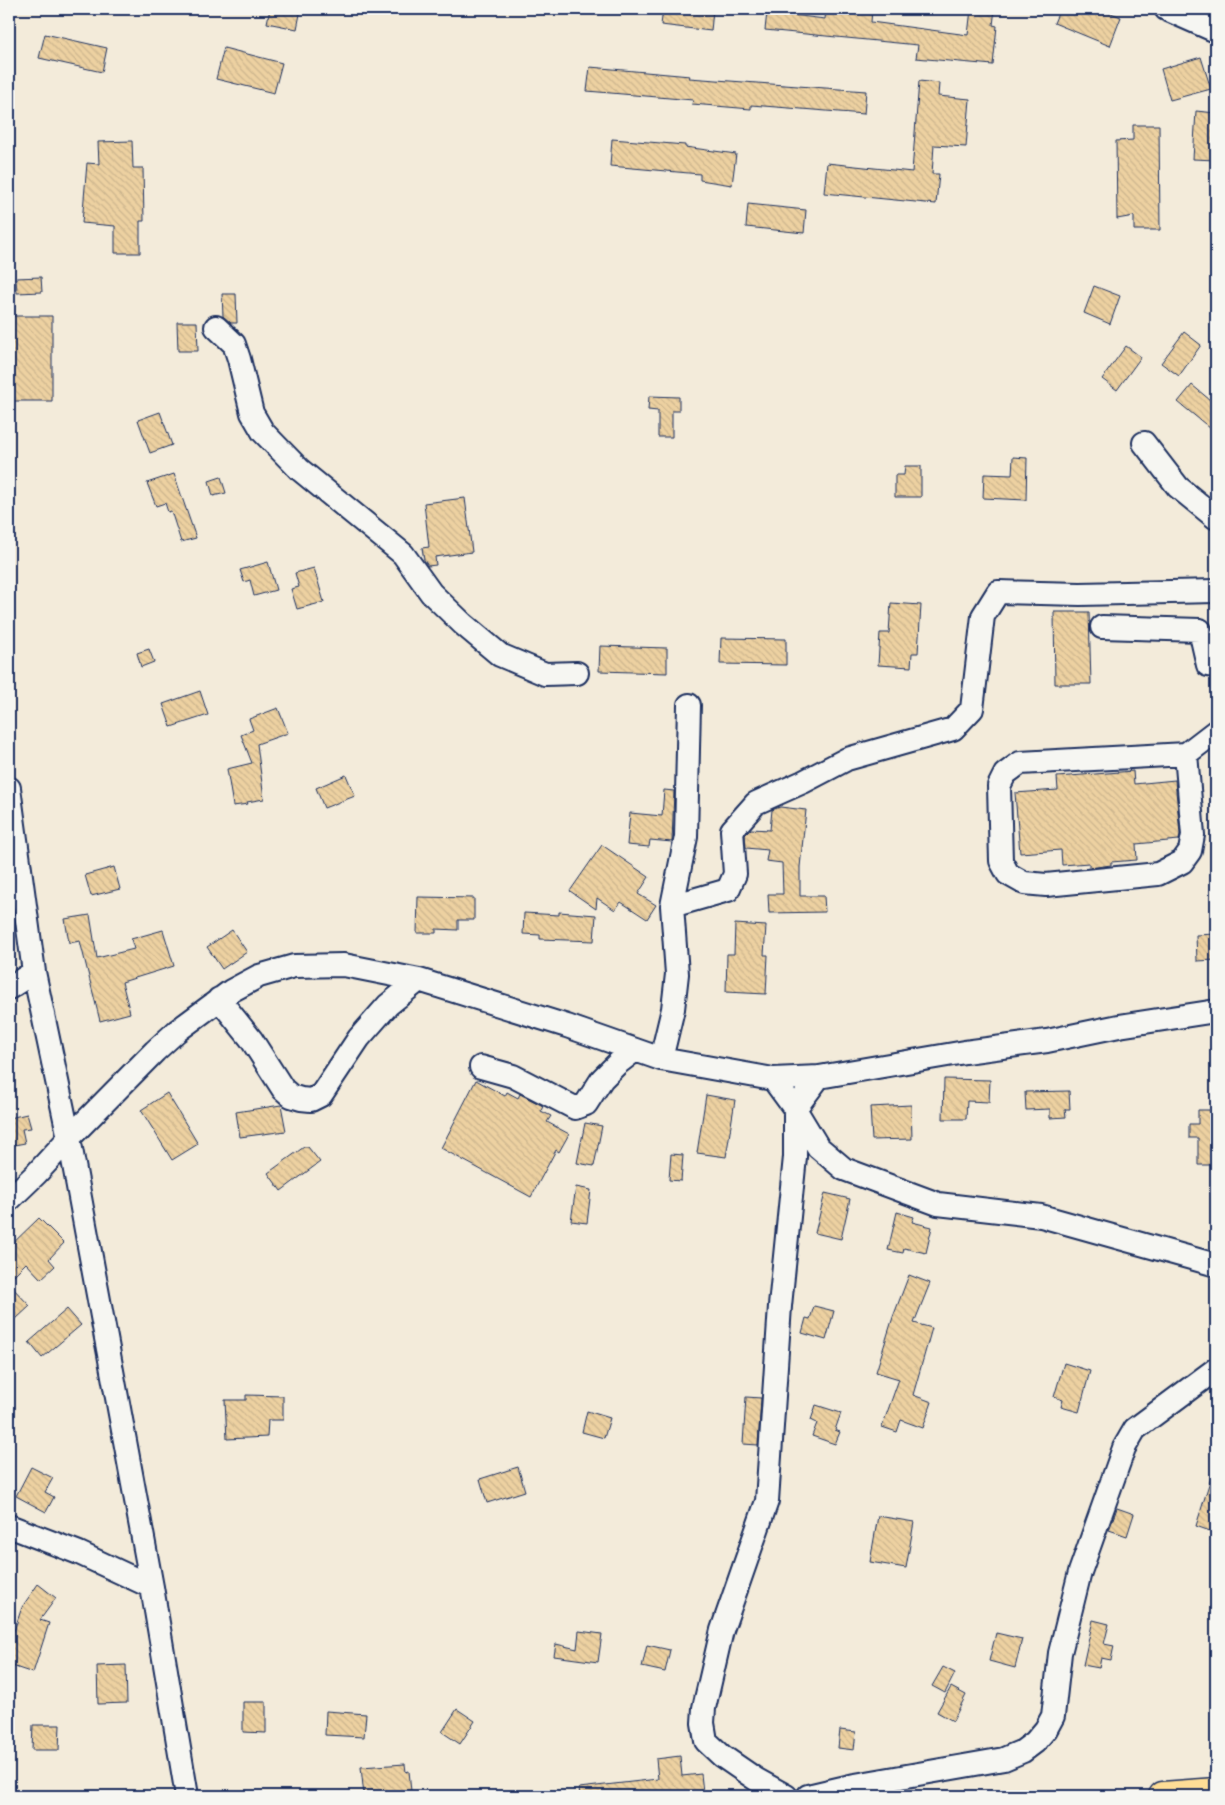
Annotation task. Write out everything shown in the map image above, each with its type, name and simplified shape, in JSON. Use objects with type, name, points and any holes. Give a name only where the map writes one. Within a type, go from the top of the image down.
[{"type":"highway","points":[[1163,1796],[1216,1792]]},
{"type":"street","points":[[1166,9],[1216,31]]},
{"type":"street","points":[[216,327],[234,344],[252,413],[263,432],[299,469],[403,554],[431,593],[463,624],[500,654],[545,674],[577,673]]},
{"type":"street","points":[[1144,443],[1178,487],[1216,518]]},
{"type":"street","points":[[672,906],[728,890],[735,874],[732,830],[756,803],[847,759],[953,729],[972,709],[982,616],[998,592],[1080,594],[1216,591]]},
{"type":"street","points":[[1102,627],[1200,630],[1208,664],[1216,666]]},
{"type":"street","points":[[661,1059],[673,1009],[677,974],[672,906],[686,837],[689,705]]},
{"type":"street","points":[[1186,754],[1194,835],[1190,851],[1182,862],[1158,874],[1046,885],[1024,883],[1008,874],[1000,861],[999,786],[1005,774],[1020,763],[1186,754],[1216,731]]},
{"type":"street","points":[[9,788],[34,972],[69,1138],[152,1587],[187,1796]]},
{"type":"street","points":[[9,1200],[155,1051],[177,1031],[219,999],[259,976],[294,966],[344,965],[419,980],[661,1059],[773,1079],[819,1077],[965,1052],[1047,1041],[1119,1026],[1216,1011]]},
{"type":"street","points":[[9,988],[34,972]]},
{"type":"street","points":[[219,999],[251,1039],[283,1089],[291,1096],[311,1100],[321,1095],[359,1038],[388,1005],[419,980]]},
{"type":"street","points":[[481,1067],[513,1076],[575,1108],[586,1104],[602,1079],[635,1050]]},
{"type":"street","points":[[786,1796],[757,1780],[722,1756],[706,1741],[703,1723],[704,1708],[722,1630],[767,1501],[780,1306],[795,1157],[795,1109],[819,1077]]},
{"type":"street","points":[[773,1079],[795,1109],[818,1147],[844,1168]]},
{"type":"street","points":[[795,1157],[844,1168],[938,1204],[1041,1216],[1216,1265]]},
{"type":"street","points":[[808,1796],[855,1785],[1004,1759],[1023,1751],[1036,1742],[1053,1716],[1060,1653],[1080,1572],[1124,1448],[1135,1429],[1216,1369]]},
{"type":"street","points":[[9,1526],[79,1553],[152,1587]]},
{"type":"building","points":[[270,9],[301,9],[297,29],[267,23]]},
{"type":"building","points":[[663,9],[713,10],[711,31],[661,25]]},
{"type":"building","points":[[826,9],[872,10],[871,22],[968,35],[971,9],[995,9],[993,25],[997,26],[993,65],[916,58],[918,45],[765,30],[767,12],[825,19]]},
{"type":"building","points":[[1060,9],[1101,9],[1121,17],[1110,46],[1054,23]]},
{"type":"building","points":[[45,34],[107,48],[102,72],[39,58]]},
{"type":"building","points":[[224,48],[282,63],[274,93],[216,79]]},
{"type":"building","points":[[1201,57],[1211,89],[1170,100],[1161,69]]},
{"type":"building","points":[[590,67],[690,76],[689,78],[866,91],[864,114],[751,105],[751,109],[692,104],[693,100],[587,91]]},
{"type":"building","points":[[919,81],[939,83],[938,96],[970,99],[966,147],[934,145],[932,174],[939,174],[936,204],[824,193],[827,163],[912,172]]},
{"type":"building","points":[[1196,111],[1216,113],[1216,160],[1193,159]]},
{"type":"building","points":[[1133,125],[1159,125],[1160,230],[1134,230],[1134,216],[1117,219],[1116,141],[1133,140]]},
{"type":"building","points":[[612,139],[685,145],[685,147],[736,154],[732,185],[700,180],[700,174],[610,166]]},
{"type":"building","points":[[132,141],[133,168],[143,168],[144,221],[140,221],[140,253],[115,253],[115,226],[82,223],[87,163],[99,164],[98,142]]},
{"type":"building","points":[[748,204],[806,210],[804,233],[746,227]]},
{"type":"building","points":[[41,277],[42,292],[17,293],[16,278]]},
{"type":"building","points":[[1094,286],[1120,296],[1110,324],[1084,313]]},
{"type":"building","points":[[222,294],[236,294],[237,323],[231,323],[223,316]]},
{"type":"building","points":[[9,316],[52,316],[52,401],[9,401]]},
{"type":"building","points":[[177,322],[197,322],[198,351],[178,351]]},
{"type":"building","points":[[1184,332],[1201,345],[1179,376],[1161,363]]},
{"type":"building","points":[[1126,346],[1141,357],[1117,390],[1102,379]]},
{"type":"building","points":[[1192,385],[1216,405],[1216,433],[1178,402]]},
{"type":"building","points":[[649,396],[679,397],[679,411],[672,411],[672,437],[658,437],[658,411],[648,410]]},
{"type":"building","points":[[160,412],[172,445],[150,453],[138,420]]},
{"type":"building","points":[[1013,457],[1027,458],[1026,500],[983,498],[984,474],[1012,475]]},
{"type":"building","points":[[905,466],[921,466],[921,497],[895,497],[895,475],[904,475]]},
{"type":"building","points":[[174,474],[196,538],[181,542],[171,511],[168,512],[165,503],[156,506],[147,483]]},
{"type":"building","points":[[221,477],[226,493],[213,496],[209,481]]},
{"type":"building","points":[[465,498],[472,552],[435,557],[436,565],[428,566],[424,560],[422,548],[429,547],[424,503]]},
{"type":"building","points":[[268,562],[276,590],[254,596],[250,580],[244,582],[240,570]]},
{"type":"building","points":[[314,568],[324,602],[297,609],[291,589],[299,587],[295,573]]},
{"type":"building","points":[[891,603],[921,605],[918,653],[912,653],[911,667],[878,665],[880,633],[889,633]]},
{"type":"building","points":[[1054,612],[1089,612],[1091,684],[1055,684]]},
{"type":"building","points":[[721,638],[786,639],[786,665],[720,664]]},
{"type":"building","points":[[600,646],[667,648],[667,673],[599,671]]},
{"type":"building","points":[[149,649],[154,662],[141,667],[137,653]]},
{"type":"building","points":[[200,691],[208,715],[171,727],[163,704]]},
{"type":"building","points":[[278,708],[288,733],[257,744],[264,799],[233,806],[227,769],[252,763],[241,735],[253,730],[249,719]]},
{"type":"building","points":[[1133,771],[1134,784],[1175,780],[1179,840],[1136,844],[1137,860],[1111,862],[1111,865],[1089,868],[1089,863],[1062,865],[1061,850],[1020,853],[1015,793],[1058,790],[1057,777]]},
{"type":"building","points":[[346,775],[355,796],[324,808],[316,788]]},
{"type":"building","points":[[664,790],[674,791],[672,842],[650,840],[649,847],[627,845],[630,813],[662,816]]},
{"type":"building","points":[[780,807],[806,810],[800,867],[800,896],[824,896],[825,912],[769,913],[768,894],[783,894],[782,863],[766,861],[768,850],[746,848],[745,835],[751,829],[770,830],[772,810]]},
{"type":"building","points":[[602,845],[649,877],[638,894],[656,905],[647,919],[621,902],[615,910],[597,898],[596,909],[570,891]]},
{"type":"building","points":[[114,867],[120,889],[91,896],[85,875]]},
{"type":"building","points":[[418,897],[474,898],[474,920],[458,920],[458,930],[436,929],[436,933],[417,933]]},
{"type":"building","points":[[559,912],[596,915],[594,941],[540,939],[540,935],[523,934],[524,913],[559,915]]},
{"type":"building","points":[[90,915],[97,958],[134,949],[131,939],[163,930],[174,966],[122,982],[130,1013],[100,1021],[80,941],[69,943],[65,919]]},
{"type":"building","points":[[735,924],[766,926],[764,955],[768,955],[766,994],[726,992],[727,954],[734,954]]},
{"type":"building","points":[[232,930],[247,952],[222,969],[207,947]]},
{"type":"building","points":[[1216,934],[1216,960],[1197,961],[1196,935]]},
{"type":"building","points":[[944,1079],[990,1080],[989,1102],[967,1101],[966,1119],[943,1119]]},
{"type":"building","points":[[476,1080],[505,1096],[507,1092],[518,1098],[520,1094],[543,1106],[541,1111],[551,1116],[547,1122],[569,1134],[559,1152],[556,1150],[531,1197],[441,1148]]},
{"type":"building","points":[[1069,1091],[1070,1109],[1065,1109],[1066,1117],[1050,1118],[1050,1109],[1026,1110],[1025,1092]]},
{"type":"building","points":[[167,1093],[198,1144],[172,1160],[141,1110]]},
{"type":"building","points":[[706,1095],[735,1100],[726,1157],[697,1153]]},
{"type":"building","points":[[281,1105],[286,1131],[240,1137],[236,1112]]},
{"type":"building","points":[[911,1105],[912,1139],[872,1140],[870,1107]]},
{"type":"building","points":[[1198,1110],[1216,1110],[1216,1165],[1198,1165],[1198,1138],[1189,1138],[1189,1124],[1198,1124]]},
{"type":"building","points":[[27,1114],[31,1128],[22,1129],[25,1143],[9,1146],[9,1118]]},
{"type":"building","points":[[585,1123],[602,1126],[594,1166],[577,1163]]},
{"type":"building","points":[[304,1147],[308,1147],[320,1162],[281,1191],[268,1173]]},
{"type":"building","points":[[671,1154],[683,1155],[681,1181],[669,1180]]},
{"type":"building","points":[[576,1187],[591,1190],[587,1223],[571,1221]]},
{"type":"building","points":[[825,1193],[850,1199],[841,1239],[815,1233]]},
{"type":"building","points":[[897,1212],[914,1217],[912,1222],[932,1227],[926,1253],[904,1248],[903,1253],[888,1250]]},
{"type":"building","points":[[39,1218],[64,1243],[49,1259],[55,1266],[41,1279],[26,1263],[9,1280],[9,1247]]},
{"type":"building","points":[[909,1275],[930,1283],[914,1323],[932,1328],[913,1395],[932,1402],[923,1428],[901,1420],[897,1432],[882,1427],[899,1379],[876,1372],[893,1317]]},
{"type":"building","points":[[9,1284],[30,1306],[16,1319],[9,1312]]},
{"type":"building","points":[[814,1306],[834,1311],[826,1340],[802,1333],[806,1318],[810,1319]]},
{"type":"building","points":[[67,1309],[81,1325],[42,1358],[29,1342]]},
{"type":"building","points":[[1064,1363],[1090,1371],[1079,1412],[1061,1407],[1063,1400],[1054,1397]]},
{"type":"building","points":[[246,1395],[283,1396],[283,1420],[268,1420],[267,1437],[227,1439],[225,1400],[246,1400]]},
{"type":"building","points":[[746,1397],[761,1398],[758,1445],[743,1444]]},
{"type":"building","points":[[816,1405],[841,1413],[835,1430],[840,1432],[835,1444],[812,1436],[817,1423],[811,1420]]},
{"type":"building","points":[[587,1411],[610,1418],[604,1438],[582,1432]]},
{"type":"building","points":[[31,1467],[53,1478],[45,1492],[54,1497],[46,1512],[16,1496]]},
{"type":"building","points":[[518,1467],[525,1491],[487,1503],[480,1479]]},
{"type":"building","points":[[1213,1471],[1216,1471],[1216,1511],[1210,1531],[1196,1526]]},
{"type":"building","points":[[1117,1508],[1134,1514],[1127,1536],[1109,1530]]},
{"type":"building","points":[[878,1516],[914,1522],[906,1568],[870,1562]]},
{"type":"building","points":[[38,1584],[56,1598],[40,1620],[49,1623],[33,1673],[9,1665],[9,1646],[22,1607]]},
{"type":"building","points":[[1093,1620],[1109,1624],[1104,1644],[1114,1646],[1111,1660],[1101,1658],[1099,1668],[1083,1665]]},
{"type":"building","points":[[579,1631],[602,1634],[598,1662],[554,1656],[556,1644],[577,1649]]},
{"type":"building","points":[[996,1633],[1022,1639],[1015,1668],[989,1661]]},
{"type":"building","points":[[647,1645],[670,1650],[665,1672],[642,1667]]},
{"type":"building","points":[[126,1665],[127,1703],[98,1704],[97,1666]]},
{"type":"building","points":[[943,1667],[955,1673],[945,1693],[932,1686]]},
{"type":"building","points":[[951,1687],[966,1695],[953,1721],[937,1712]]},
{"type":"building","points":[[243,1702],[266,1702],[266,1733],[243,1732]]},
{"type":"building","points":[[457,1709],[475,1721],[460,1744],[442,1732]]},
{"type":"building","points":[[326,1711],[366,1714],[364,1737],[325,1735]]},
{"type":"building","points":[[33,1725],[60,1725],[59,1750],[32,1750]]},
{"type":"building","points":[[840,1730],[856,1732],[854,1750],[838,1748]]},
{"type":"building","points":[[680,1756],[682,1776],[701,1774],[703,1792],[664,1796],[580,1796],[579,1788],[658,1779],[656,1759]]},
{"type":"building","points":[[405,1764],[406,1772],[409,1771],[411,1791],[397,1792],[397,1796],[364,1796],[361,1767]]}]
